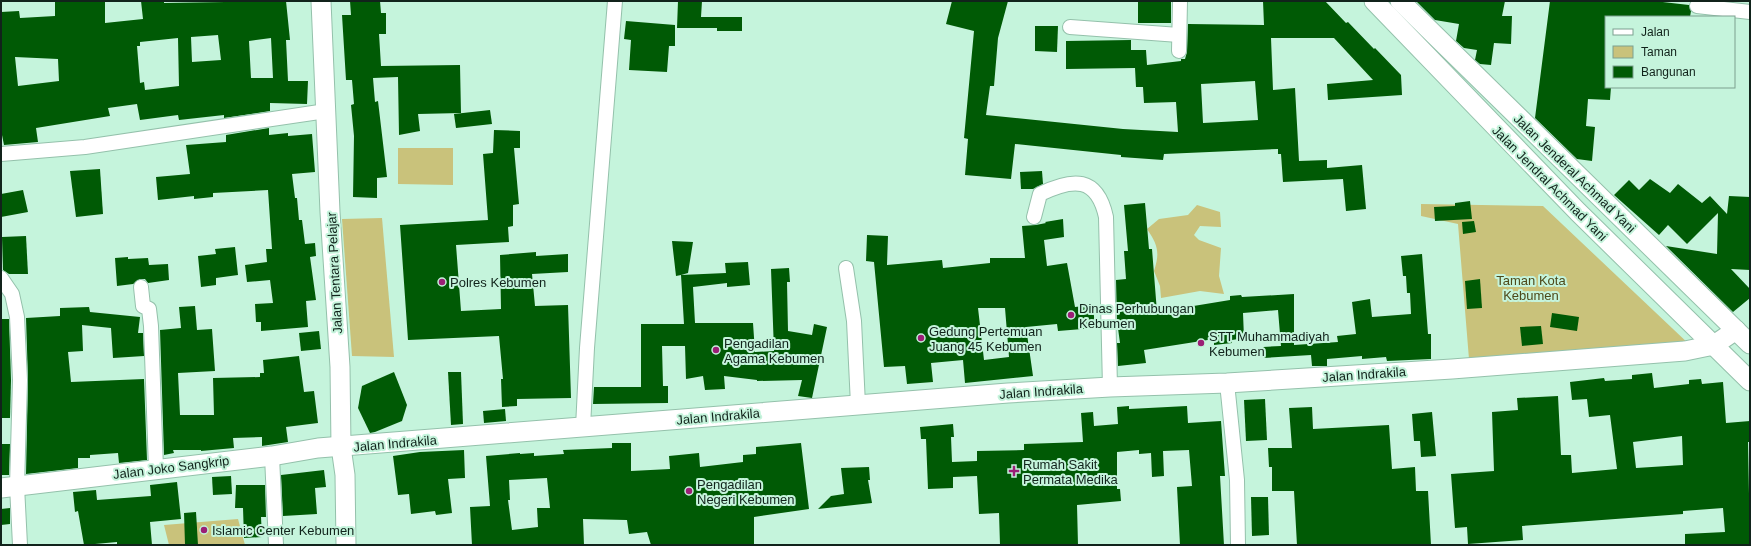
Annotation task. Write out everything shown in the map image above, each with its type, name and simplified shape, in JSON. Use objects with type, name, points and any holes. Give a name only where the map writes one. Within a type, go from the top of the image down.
[{"type":"main road","name":"Jalan Tentara Pelajar","points":[[321,1],[340,367],[341,447],[345,475],[346,545]]},
{"type":"main road","name":"Jalan Jendral Achmad Yani","points":[[1374,1],[1573,207],[1750,381]]},
{"type":"main road","name":"Jalan Jenderal Achmad Yani","points":[[1400,1],[1750,344]]},
{"type":"main road","points":[[1628,261],[1649,245]]},
{"type":"main road","name":"Jalan Indrakila","points":[[341,447],[1008,393],[1110,387],[1227,383],[1662,352],[1701,348],[1714,345],[1736,330]]},
{"type":"main road","name":"Jalan Joko Sangkrip","points":[[9,487],[272,456],[318,448],[341,447]]},
{"type":"street","points":[[583,427],[587,348],[615,1]]},
{"type":"street","points":[[1179,51],[1180,1]]},
{"type":"street","points":[[1697,6],[1750,12]]},
{"type":"street","points":[[1070,27],[1179,35]]},
{"type":"street","points":[[1,154],[85,147],[326,111]]},
{"type":"street","points":[[1034,217],[1040,194],[1059,185],[1077,184],[1093,188],[1103,202],[1106,217],[1110,387]]},
{"type":"street","points":[[846,268],[854,320],[858,405]]},
{"type":"street","points":[[1,278],[12,294],[17,317],[20,380],[9,487],[20,545]]},
{"type":"street","points":[[141,287],[143,306],[149,309],[151,326],[156,469]]},
{"type":"street","points":[[1227,383],[1237,480],[1238,545]]},
{"type":"street","points":[[272,456],[276,545]]},
{"type":"green space","points":[[398,148],[453,148],[453,185],[398,184]]},
{"type":"green space","name":"Taman Kota Kebumen","points":[[1421,204],[1543,206],[1691,346],[1469,359],[1458,224],[1421,216]]},
{"type":"green space","points":[[1197,205],[1220,212],[1221,227],[1200,226],[1194,235],[1199,240],[1221,248],[1219,276],[1224,294],[1200,291],[1161,298],[1160,286],[1154,271],[1157,259],[1157,249],[1154,240],[1147,229],[1159,219],[1188,215]]},
{"type":"green space","points":[[382,218],[394,357],[352,356],[342,219]]},
{"type":"green space","name":"Islamic Center Kebumen","points":[[238,519],[245,545],[169,545],[164,525]]},
{"type":"building","points":[[55,1],[105,1],[105,23],[143,19],[141,1],[164,1],[164,3],[286,1],[290,40],[286,40],[288,81],[308,81],[307,104],[270,103],[270,111],[224,118],[224,115],[179,120],[178,115],[140,120],[137,104],[108,108],[110,116],[36,128],[38,142],[4,145],[1,130],[1,12],[19,11],[20,18],[55,16]],"holes":[[[218,35],[221,60],[192,62],[191,37]],[[178,38],[179,86],[145,90],[144,82],[140,83],[137,46],[140,46],[140,42]],[[271,38],[273,78],[251,78],[249,41]],[[15,57],[58,59],[59,81],[18,86]]]},
{"type":"building","points":[[350,1],[380,1],[381,13],[386,13],[386,34],[379,34],[381,66],[460,65],[461,113],[418,114],[420,131],[399,135],[398,77],[373,78],[375,102],[378,101],[387,177],[377,178],[377,198],[353,197],[354,136],[351,105],[354,104],[352,80],[346,80],[342,15],[351,15]]},
{"type":"building","points":[[678,1],[702,1],[701,17],[742,17],[742,31],[717,31],[717,28],[677,28]]},
{"type":"building","points":[[952,1],[1008,1],[998,38],[994,86],[990,86],[986,115],[1123,129],[1178,132],[1176,102],[1144,103],[1143,87],[1136,87],[1135,68],[1066,69],[1066,41],[1131,40],[1131,50],[1146,50],[1147,65],[1181,61],[1181,59],[1185,59],[1187,52],[1188,24],[1264,25],[1263,1],[1325,1],[1346,23],[1348,22],[1374,49],[1375,48],[1401,75],[1402,95],[1328,100],[1327,84],[1373,80],[1334,38],[1271,38],[1273,90],[1295,88],[1299,161],[1327,160],[1327,168],[1362,165],[1366,209],[1346,211],[1343,179],[1283,182],[1281,154],[1278,154],[1278,149],[1164,154],[1163,160],[1121,157],[1121,155],[1015,144],[1011,179],[965,175],[968,139],[964,138],[974,31],[946,24]],"holes":[[[1255,81],[1258,120],[1203,123],[1201,84]]]},
{"type":"building","points":[[1138,1],[1171,1],[1171,23],[1138,23]]},
{"type":"building","points":[[1416,1],[1505,1],[1502,16],[1512,16],[1511,44],[1494,43],[1491,65],[1480,64],[1475,60],[1477,50],[1464,48],[1456,41],[1459,24],[1435,20]]},
{"type":"building","points":[[1550,1],[1654,1],[1689,5],[1691,11],[1690,16],[1605,16],[1605,88],[1611,88],[1610,100],[1588,99],[1586,126],[1595,127],[1592,161],[1577,159],[1535,118]]},
{"type":"building","points":[[626,21],[675,25],[675,46],[669,46],[667,72],[629,70],[631,40],[624,39]]},
{"type":"building","points":[[1035,26],[1058,26],[1057,52],[1035,51]]},
{"type":"building","points":[[490,110],[492,124],[456,128],[454,114]]},
{"type":"building","points":[[269,128],[269,135],[288,133],[288,136],[312,134],[315,172],[292,174],[295,198],[297,198],[299,220],[302,220],[305,244],[315,243],[316,256],[310,257],[316,300],[306,301],[308,327],[261,331],[261,322],[256,322],[255,304],[273,303],[270,280],[247,282],[245,265],[267,262],[266,249],[272,249],[268,190],[213,193],[213,197],[194,199],[194,196],[158,200],[156,177],[190,174],[186,145],[226,142],[226,135]]},
{"type":"building","points":[[494,130],[520,131],[520,148],[514,148],[519,204],[513,205],[513,226],[508,227],[509,242],[456,245],[461,311],[501,309],[500,255],[536,252],[536,256],[568,254],[568,272],[532,274],[535,306],[568,305],[571,398],[517,399],[517,406],[502,407],[501,379],[503,379],[499,336],[408,340],[400,225],[488,220],[483,154],[493,153]]},
{"type":"building","points":[[100,169],[103,214],[76,217],[70,171]]},
{"type":"building","points":[[1042,171],[1043,184],[1033,189],[1021,189],[1020,172]]},
{"type":"building","points":[[1650,179],[1670,193],[1678,184],[1702,203],[1710,196],[1727,214],[1729,196],[1750,197],[1750,270],[1731,269],[1750,289],[1750,298],[1733,312],[1666,246],[1717,254],[1718,213],[1687,244],[1668,225],[1659,235],[1614,195],[1629,180],[1639,190]]},
{"type":"building","points":[[23,190],[28,212],[1,217],[1,194]]},
{"type":"building","points":[[1470,201],[1472,219],[1435,221],[1434,207],[1455,206],[1455,203]]},
{"type":"building","points":[[1145,203],[1149,249],[1152,249],[1157,312],[1230,300],[1230,296],[1241,295],[1242,297],[1294,294],[1294,345],[1338,342],[1337,336],[1356,334],[1352,302],[1370,299],[1372,317],[1411,314],[1410,293],[1407,293],[1406,276],[1403,276],[1401,256],[1422,254],[1428,334],[1431,334],[1431,359],[1387,361],[1386,357],[1362,359],[1362,356],[1327,359],[1327,366],[1312,366],[1311,355],[1264,358],[1263,347],[1281,346],[1278,310],[1243,313],[1244,338],[1232,340],[1232,343],[1214,345],[1214,339],[1144,350],[1146,363],[1118,366],[1117,343],[1120,343],[1117,321],[1116,280],[1126,279],[1124,251],[1128,251],[1124,205]]},
{"type":"building","points":[[1063,219],[1064,237],[1044,240],[1047,266],[1067,263],[1075,307],[1093,305],[1095,328],[1058,331],[1057,324],[1026,327],[1033,376],[965,383],[963,360],[931,363],[933,382],[907,384],[905,366],[884,367],[874,262],[866,261],[867,235],[888,236],[887,265],[942,260],[943,268],[990,263],[990,258],[1025,258],[1022,226],[1046,223],[1045,222]],"holes":[[[978,308],[1005,308],[1009,357],[984,360]]]},
{"type":"building","points":[[1474,221],[1476,232],[1463,234],[1462,222]]},
{"type":"building","points":[[26,236],[28,274],[9,274],[3,270],[2,237]]},
{"type":"building","points":[[672,241],[693,242],[688,273],[676,276]]},
{"type":"building","points":[[235,247],[238,275],[216,278],[216,285],[201,287],[198,256],[216,254],[215,249]]},
{"type":"building","points":[[128,257],[128,259],[148,258],[149,265],[168,264],[169,280],[148,283],[145,279],[140,279],[133,284],[117,286],[115,258]]},
{"type":"building","points":[[748,262],[750,285],[727,287],[727,283],[693,287],[695,323],[753,323],[755,352],[774,351],[771,269],[789,268],[790,282],[787,282],[788,331],[812,335],[814,324],[827,327],[812,398],[798,396],[802,380],[757,381],[724,376],[725,389],[705,390],[703,376],[686,379],[685,346],[662,346],[663,386],[668,386],[668,403],[593,404],[594,387],[641,387],[641,324],[684,324],[681,275],[726,273],[725,263]]},
{"type":"building","points":[[1480,279],[1482,308],[1467,309],[1465,281]]},
{"type":"building","points":[[195,306],[197,330],[212,329],[215,371],[178,373],[180,415],[214,415],[213,378],[260,377],[260,373],[264,373],[263,360],[299,356],[304,392],[314,391],[318,423],[286,427],[288,442],[262,446],[262,437],[233,438],[234,448],[201,451],[173,450],[174,453],[164,455],[160,330],[181,328],[179,307]]},
{"type":"building","points":[[89,307],[90,312],[140,317],[138,333],[143,333],[144,356],[113,358],[111,328],[82,325],[83,351],[68,352],[71,382],[144,379],[147,460],[119,463],[118,453],[90,455],[90,458],[78,458],[78,468],[26,474],[28,380],[26,318],[60,316],[60,308]]},
{"type":"building","points":[[1552,313],[1579,317],[1577,331],[1550,327]]},
{"type":"building","points":[[1,319],[9,319],[11,380],[10,418],[1,418]]},
{"type":"building","points":[[1541,326],[1543,344],[1522,346],[1520,327]]},
{"type":"building","points":[[319,331],[321,349],[301,351],[299,333]]},
{"type":"building","points":[[394,372],[407,405],[402,421],[370,433],[358,408],[362,386]]},
{"type":"building","points":[[448,372],[461,372],[463,424],[451,425]]},
{"type":"building","points":[[1652,373],[1654,388],[1689,384],[1689,380],[1701,379],[1702,384],[1723,382],[1726,423],[1750,421],[1750,442],[1748,442],[1750,545],[1685,545],[1685,534],[1725,532],[1723,508],[1683,511],[1683,514],[1522,526],[1523,540],[1468,544],[1467,527],[1455,528],[1451,474],[1494,471],[1492,412],[1518,410],[1517,398],[1558,396],[1561,455],[1571,455],[1572,473],[1617,469],[1610,415],[1589,417],[1587,399],[1572,400],[1570,382],[1604,378],[1605,381],[1632,379],[1632,375]],"holes":[[[1682,436],[1683,465],[1636,468],[1633,442]]]},
{"type":"building","points":[[1265,399],[1267,440],[1246,441],[1244,400]]},
{"type":"building","points":[[1129,406],[1129,409],[1187,406],[1188,423],[1221,421],[1225,476],[1220,476],[1224,545],[1180,545],[1177,487],[1192,486],[1189,450],[1163,451],[1164,476],[1152,477],[1151,453],[1139,454],[1139,450],[1117,452],[1117,489],[1120,489],[1121,501],[1077,505],[1078,545],[1000,545],[999,513],[979,514],[977,476],[953,477],[953,488],[928,489],[926,439],[921,439],[920,427],[953,424],[954,437],[951,437],[952,462],[977,461],[977,451],[1024,450],[1024,444],[1083,442],[1081,413],[1093,412],[1094,426],[1118,424],[1117,407]]},
{"type":"building","points":[[1312,407],[1313,429],[1389,425],[1392,469],[1415,467],[1416,491],[1428,491],[1431,545],[1297,545],[1294,491],[1272,491],[1272,467],[1269,467],[1268,448],[1292,448],[1289,408]]},
{"type":"building","points":[[505,409],[506,421],[484,423],[483,411]]},
{"type":"building","points":[[1432,412],[1436,456],[1421,457],[1420,441],[1414,441],[1412,414]]},
{"type":"building","points":[[612,443],[631,443],[631,471],[670,469],[669,456],[699,453],[700,467],[743,462],[743,455],[756,454],[756,447],[801,443],[809,509],[754,517],[754,545],[651,545],[647,532],[629,534],[627,520],[583,519],[584,545],[472,545],[470,507],[490,506],[486,456],[534,453],[534,456],[564,454],[563,450],[612,448]],"holes":[[[547,478],[550,508],[537,508],[538,527],[512,530],[508,500],[510,500],[509,480]]]},
{"type":"building","points":[[1,444],[10,444],[9,475],[1,475]]},
{"type":"building","points":[[464,450],[465,478],[448,479],[452,513],[436,515],[435,511],[411,514],[409,494],[398,495],[393,456],[420,452]]},
{"type":"building","points":[[869,467],[870,480],[868,480],[872,503],[818,509],[831,496],[844,494],[841,468]]},
{"type":"building","points":[[324,470],[326,487],[315,488],[317,514],[283,516],[281,475]]},
{"type":"building","points":[[231,476],[232,494],[213,495],[212,477]]},
{"type":"building","points":[[177,482],[181,519],[150,522],[152,545],[117,545],[117,542],[84,545],[78,511],[75,512],[73,492],[96,490],[97,500],[151,496],[150,485]]},
{"type":"building","points":[[236,485],[265,485],[266,517],[261,517],[262,537],[244,538],[243,508],[235,508]]},
{"type":"building","points":[[1251,497],[1268,497],[1269,535],[1252,536]]},
{"type":"building","points":[[10,508],[10,524],[1,525],[1,509]]},
{"type":"building","points":[[196,512],[198,545],[185,545],[184,513]]},
{"type":"place","name":"Polres Kebumen","points":[[442,282]]},
{"type":"place","name":"Dinas Perhubungan Kebumen","points":[[1071,315]]},
{"type":"place","name":"Gedung Pertemuan Juang 45 Kebumen","points":[[921,338]]},
{"type":"place","name":"STT Muhammadiyah Kebumen","points":[[1201,343]]},
{"type":"place","name":"Pengadilan Agama Kebumen","points":[[716,350]]},
{"type":"place","name":"Rumah Sakit Permata Medika","points":[[1014,471]]},
{"type":"place","name":"Pengadilan Negeri Kebumen","points":[[689,491]]},
{"type":"place","name":"Islamic Center Kebumen","points":[[204,530]]}]
